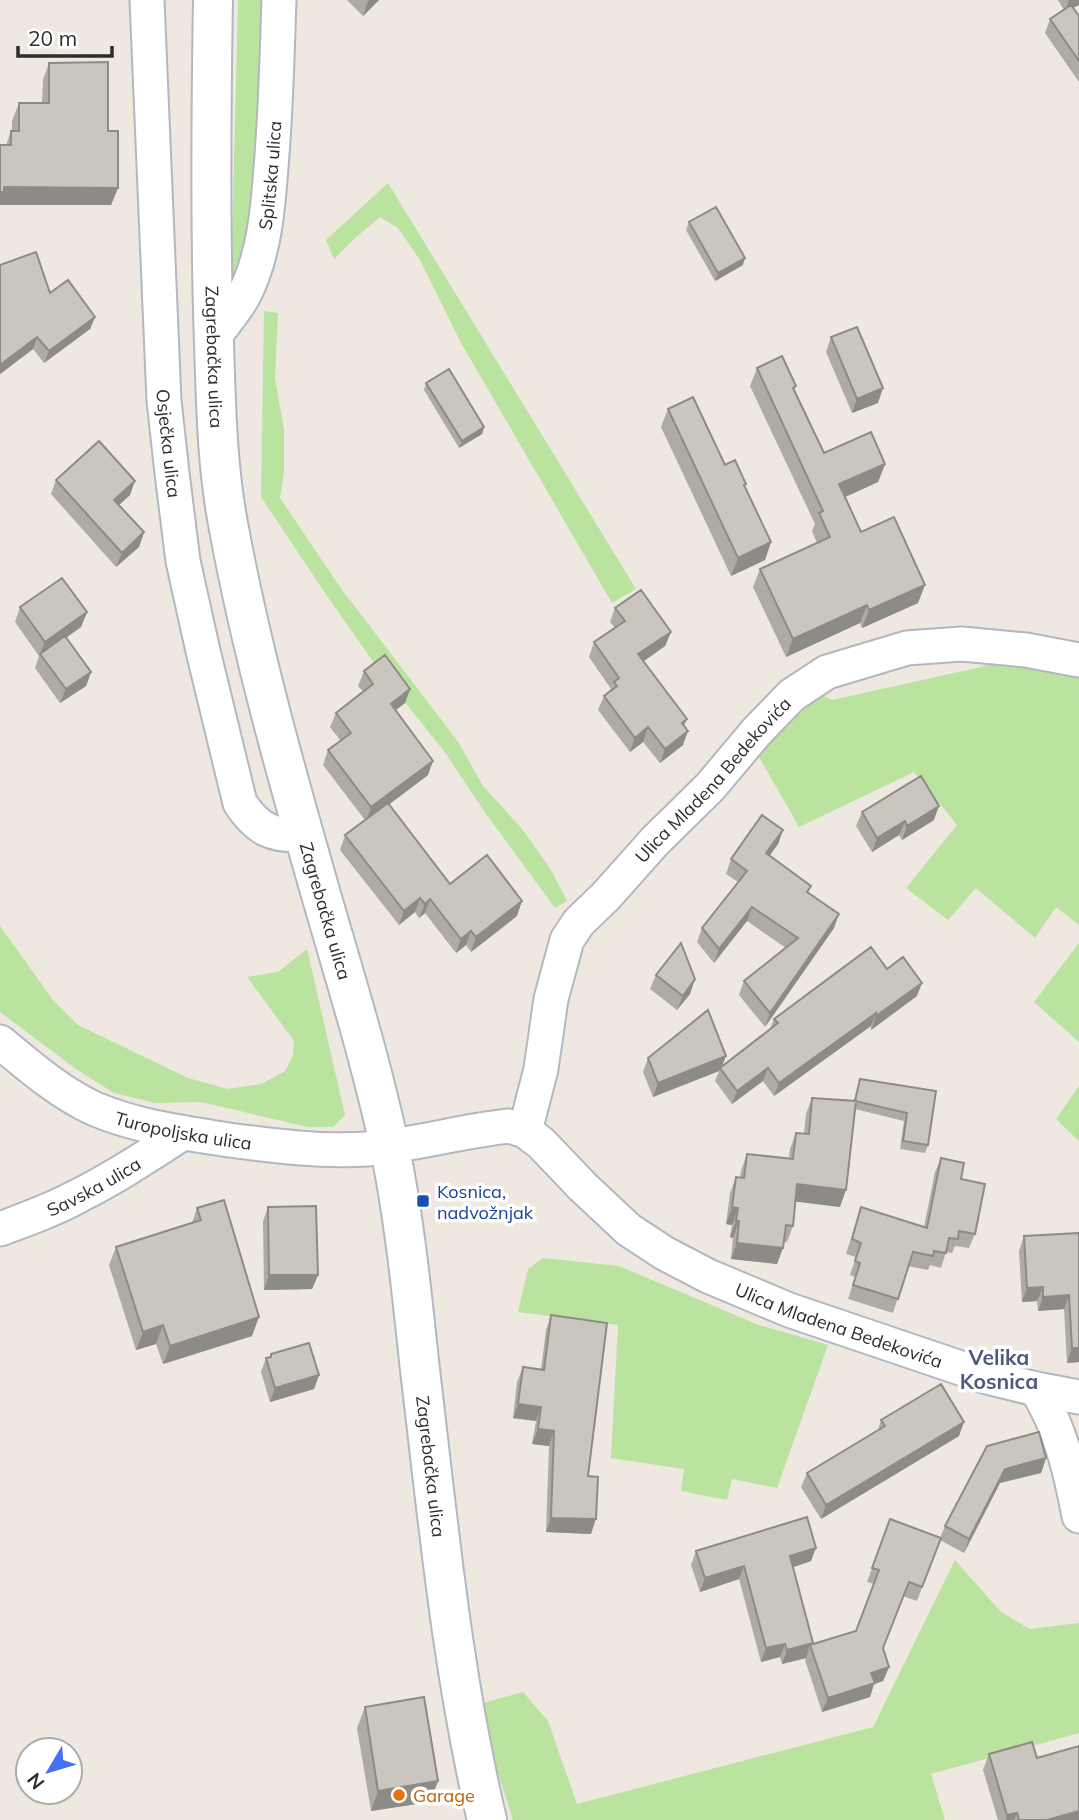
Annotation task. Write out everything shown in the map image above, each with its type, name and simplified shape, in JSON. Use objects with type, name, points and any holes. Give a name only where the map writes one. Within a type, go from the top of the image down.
[{"type":"street","name":"Osječka ulica","points":[[147,0],[164,401],[183,561],[202,652],[240,803],[249,816],[263,828],[282,836],[304,835]]},
{"type":"street","name":"Zagrebačka ulica","points":[[213,0],[210,186],[217,447],[228,525],[255,649],[304,835],[367,1053],[389,1146],[403,1223],[455,1647],[476,1771],[488,1820]]},
{"type":"street","name":"Splitska ulica","points":[[214,337],[245,292],[258,257],[268,205],[274,134],[279,0]]},
{"type":"street","name":"Ulica Mladena Bedekovića","points":[[1079,660],[1026,650],[962,644],[907,648],[827,672],[792,695],[710,787],[579,922],[567,940],[551,999],[541,1069],[525,1131],[541,1143],[629,1230],[697,1270],[777,1306],[987,1377],[1079,1397]]},
{"type":"street","name":"Turopoljska ulica","points":[[0,1042],[59,1089],[94,1108],[129,1121],[183,1133],[278,1147],[335,1149],[389,1146]]},
{"type":"street","points":[[389,1146],[509,1126],[525,1131]]},
{"type":"street","name":"Savska ulica","points":[[0,1229],[79,1196],[183,1133]]},
{"type":"street","points":[[1036,1389],[1053,1422],[1077,1493]]},
{"type":"green space","points":[[238,0],[269,0],[256,205],[242,264],[231,283]]},
{"type":"green space","points":[[388,183],[636,589],[612,603],[460,341],[420,260],[398,228],[380,217],[334,259],[326,240]]},
{"type":"green space","points":[[264,311],[278,313],[275,379],[284,429],[284,472],[280,498],[340,587],[459,743],[483,786],[522,829],[551,870],[567,901],[555,908],[444,751],[379,670],[261,497]]},
{"type":"green space","points":[[1006,657],[1079,671],[1079,925],[1056,907],[1035,938],[976,888],[948,920],[906,888],[957,825],[914,772],[799,827],[755,750],[814,691],[832,700],[981,667]]},
{"type":"green space","points":[[0,926],[53,1000],[78,1025],[188,1078],[228,1089],[261,1084],[285,1071],[293,1056],[294,1041],[247,977],[278,972],[307,949],[345,1115],[333,1127],[308,1127],[201,1102],[155,1103],[114,1093],[76,1069],[0,1012]]},
{"type":"green space","points":[[1079,943],[1079,1042],[1034,1002]]},
{"type":"green space","points":[[1079,1086],[1079,1141],[1056,1119]]},
{"type":"green space","points":[[543,1258],[619,1266],[759,1325],[828,1345],[777,1488],[732,1479],[727,1500],[681,1491],[684,1469],[611,1458],[618,1325],[518,1312],[528,1269]]},
{"type":"green space","points":[[955,1560],[1001,1612],[1030,1629],[1079,1623],[1079,1733],[931,1774],[945,1820],[513,1820],[495,1764],[483,1703],[523,1692],[548,1721],[577,1804],[873,1727]]},
{"type":"building","points":[[1071,5],[1079,16],[1079,61],[1050,19]]},
{"type":"building","points":[[108,62],[108,131],[118,131],[118,188],[4,187],[4,192],[0,192],[0,145],[11,145],[11,131],[19,131],[19,103],[49,103],[49,63]]},
{"type":"building","points":[[716,207],[745,258],[718,273],[689,222]]},
{"type":"building","points":[[36,252],[50,293],[68,280],[95,317],[49,351],[37,337],[0,365],[0,265]]},
{"type":"building","points":[[857,327],[883,388],[857,399],[831,337]]},
{"type":"building","points":[[782,356],[796,386],[793,388],[824,453],[871,432],[885,464],[839,484],[861,532],[894,517],[925,585],[869,610],[867,605],[793,639],[760,569],[830,537],[819,513],[823,511],[757,368]]},
{"type":"building","points":[[449,369],[484,427],[462,441],[426,383]]},
{"type":"building","points":[[693,397],[725,465],[735,460],[771,542],[738,558],[668,409]]},
{"type":"building","points":[[99,441],[135,481],[114,500],[144,532],[122,553],[56,480]]},
{"type":"building","points":[[62,578],[87,612],[45,642],[20,607]]},
{"type":"building","points":[[641,590],[671,632],[638,654],[687,719],[682,723],[688,731],[665,749],[648,727],[635,738],[604,696],[617,686],[614,682],[619,678],[594,642],[625,621],[615,608]]},
{"type":"building","points":[[65,636],[91,672],[66,689],[40,654]]},
{"type":"building","points":[[385,655],[410,689],[391,704],[433,761],[371,807],[328,750],[351,733],[336,713],[373,684],[364,671]]},
{"type":"building","points":[[921,776],[939,806],[907,826],[905,821],[877,838],[862,812]]},
{"type":"building","points":[[388,803],[450,884],[487,855],[522,901],[476,937],[471,931],[461,939],[430,899],[425,904],[420,898],[404,911],[345,835]]},
{"type":"building","points":[[762,815],[783,830],[766,853],[811,886],[807,892],[839,914],[770,1013],[744,981],[798,938],[752,907],[719,949],[702,928],[747,871],[731,859]]},
{"type":"building","points":[[681,943],[695,979],[683,996],[656,975]]},
{"type":"building","points":[[871,947],[887,969],[903,957],[922,983],[779,1083],[768,1068],[737,1091],[720,1068],[778,1023],[774,1019]]},
{"type":"building","points":[[708,1010],[726,1056],[658,1083],[648,1058]]},
{"type":"building","points":[[860,1079],[936,1091],[928,1145],[903,1141],[907,1113],[855,1101]]},
{"type":"building","points":[[812,1098],[856,1101],[846,1190],[797,1184],[793,1226],[786,1225],[783,1248],[737,1243],[738,1208],[732,1207],[736,1177],[744,1178],[747,1154],[793,1159],[796,1133],[809,1134]]},
{"type":"building","points":[[941,1158],[964,1163],[961,1179],[985,1184],[975,1234],[959,1231],[958,1239],[949,1238],[946,1253],[934,1251],[933,1256],[913,1252],[898,1299],[853,1285],[860,1263],[855,1261],[861,1243],[852,1239],[861,1207],[927,1228]]},
{"type":"building","points":[[224,1200],[259,1317],[170,1346],[163,1325],[143,1332],[116,1247],[201,1220],[197,1208]]},
{"type":"building","points":[[316,1206],[318,1275],[269,1275],[268,1207]]},
{"type":"building","points":[[1079,1233],[1079,1348],[1072,1348],[1069,1295],[1043,1297],[1043,1287],[1027,1288],[1024,1236]]},
{"type":"building","points":[[551,1315],[607,1323],[588,1476],[598,1477],[596,1519],[551,1518],[554,1431],[538,1429],[541,1407],[518,1404],[523,1367],[544,1370]]},
{"type":"building","points":[[309,1343],[319,1375],[275,1388],[266,1358],[271,1357],[271,1354]]},
{"type":"building","points":[[941,1384],[964,1422],[826,1505],[807,1473],[885,1426],[881,1420]]},
{"type":"building","points":[[1039,1432],[1046,1458],[1005,1469],[969,1539],[945,1526],[987,1446]]},
{"type":"building","points":[[807,1517],[816,1548],[790,1556],[813,1643],[787,1650],[785,1644],[766,1648],[744,1566],[705,1578],[696,1551]]},
{"type":"building","points":[[890,1519],[941,1538],[922,1587],[909,1582],[883,1648],[889,1667],[871,1673],[875,1683],[828,1698],[810,1645],[856,1631],[879,1570],[872,1568]]},
{"type":"building","points":[[424,1697],[438,1781],[378,1791],[365,1707]]},
{"type":"building","points":[[1032,1742],[1037,1758],[1079,1746],[1079,1811],[1047,1820],[1019,1820],[1017,1813],[1007,1815],[989,1754]]},
{"type":"place","name":"Kosnica, nadvožnjak","points":[[423,1201]]},
{"type":"place","name":"Garage","points":[[399,1795]]},
{"type":"district","name":"Velika Kosnica","points":[[999,1369]]}]
